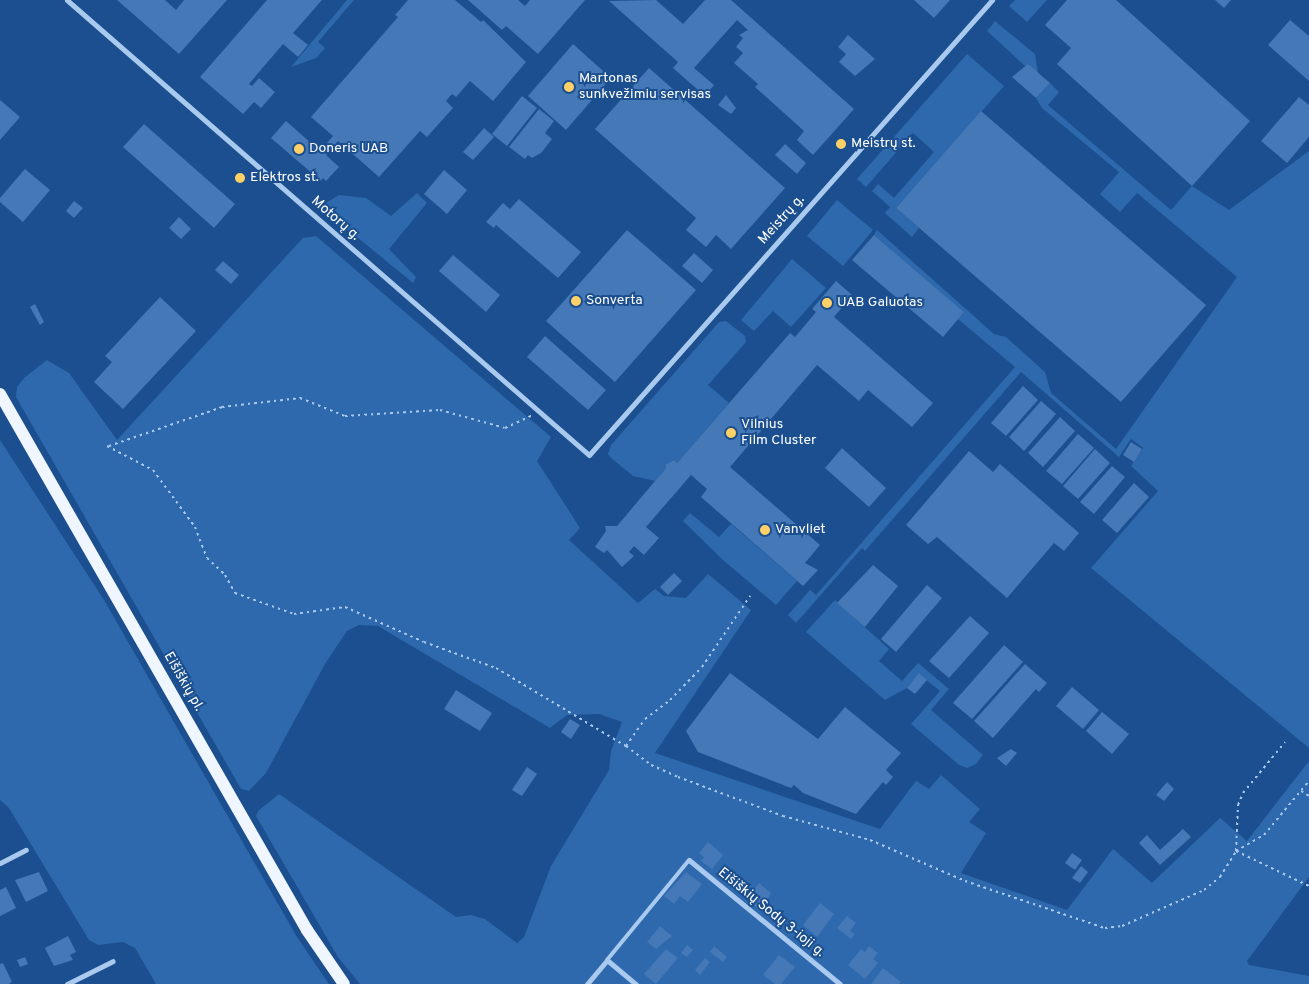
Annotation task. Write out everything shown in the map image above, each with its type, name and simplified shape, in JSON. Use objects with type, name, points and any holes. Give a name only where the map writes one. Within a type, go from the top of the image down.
[{"type":"main road","name":"Eišiškių pl.","points":[[0,394],[307,930],[344,984]]},
{"type":"street","name":"Motorų g.","points":[[67,0],[589,455]]},
{"type":"street","name":"Meistrų g.","points":[[589,455],[992,0]]},
{"type":"street","points":[[0,863],[26,850]]},
{"type":"street","name":"Eišiškių Sodų 3-ioji g.","points":[[689,860],[840,984]]},
{"type":"street","points":[[587,984],[607,960],[636,984]]},
{"type":"street","points":[[67,984],[113,961]]},
{"type":"lane","points":[[607,960],[689,860]]},
{"type":"path","points":[[540,412],[505,428],[440,410],[344,416],[300,398],[222,407],[155,433],[107,446],[153,470],[195,527],[207,558],[225,575],[235,594],[294,614],[345,607],[424,642],[496,668],[626,746],[651,765],[678,777],[784,816],[870,840],[965,881],[1105,928],[1122,926],[1204,890],[1220,877],[1236,851],[1264,835],[1309,782]]},
{"type":"path","points":[[626,746],[645,719],[670,700],[702,667],[750,596]]},
{"type":"path","points":[[1236,851],[1238,805],[1244,792],[1285,742]]},
{"type":"path","points":[[1301,791],[1309,796]]},
{"type":"path","points":[[1236,851],[1309,886]]},
{"type":"shaded area","points":[[347,0],[354,0],[318,42],[325,48],[316,58],[291,67]]},
{"type":"shaded area","points":[[1015,0],[1047,0],[1027,22],[1009,6]]},
{"type":"shaded area","points":[[995,21],[1035,54],[1038,73],[1026,67],[987,31]]},
{"type":"shaded area","points":[[967,54],[1004,86],[896,208],[919,228],[912,237],[885,213],[890,207],[872,191],[878,184],[894,198],[934,152],[913,133],[866,187],[857,179]]},
{"type":"shaded area","points":[[1050,83],[1059,92],[1048,105],[1171,210],[1192,186],[1229,210],[1309,151],[1309,748],[1091,568],[1158,491],[1131,466],[1143,448],[1131,439],[1119,457],[1021,372],[865,551],[862,548],[796,623],[788,615],[810,590],[816,595],[1015,367],[958,319],[964,312],[874,235],[877,230],[994,334],[1006,337],[1045,372],[1051,393],[1116,449],[1237,277],[1137,193],[1120,212],[1100,194],[1119,172],[1042,108],[1036,98]]},
{"type":"shaded area","points":[[417,193],[427,203],[389,249],[416,277],[413,283],[324,210],[326,203],[339,195],[366,198],[391,216]]},
{"type":"shaded area","points":[[837,200],[873,230],[843,266],[807,236]]},
{"type":"shaded area","points":[[316,236],[551,437],[537,461],[580,528],[569,540],[638,603],[655,589],[664,596],[686,598],[708,574],[751,610],[655,753],[880,829],[916,781],[929,789],[941,775],[980,809],[969,822],[986,833],[961,873],[1067,910],[1113,849],[1152,883],[1220,818],[1247,841],[1309,761],[1309,877],[1247,961],[1249,965],[1309,976],[1309,984],[360,984],[338,957],[256,816],[258,811],[279,794],[456,917],[471,915],[485,919],[517,943],[524,937],[551,866],[609,770],[611,751],[622,722],[599,714],[567,715],[550,728],[378,626],[359,625],[347,631],[325,664],[266,773],[249,791],[241,789],[16,397],[17,387],[24,378],[47,360],[69,373],[117,440],[303,238]]},
{"type":"shaded area","points":[[792,259],[826,288],[791,327],[773,311],[754,331],[741,320]]},
{"type":"shaded area","points":[[726,321],[745,336],[746,342],[708,385],[729,403],[677,463],[674,460],[666,464],[666,468],[655,481],[633,476],[608,454],[611,445],[719,322]]},
{"type":"shaded area","points":[[0,440],[104,600],[297,937],[329,984],[156,984],[135,948],[123,942],[98,945],[89,940],[9,808],[0,800]]},
{"type":"shaded area","points":[[690,513],[719,537],[731,524],[797,581],[776,605],[723,560],[683,521]]},
{"type":"shaded area","points":[[835,600],[889,649],[879,661],[902,681],[918,663],[949,689],[931,710],[983,755],[976,764],[967,768],[959,765],[911,724],[940,691],[919,674],[907,688],[885,700],[806,632]]},
{"type":"building","points":[[117,0],[165,0],[176,10],[184,0],[227,0],[179,54]]},
{"type":"building","points":[[267,0],[322,0],[293,33],[308,45],[298,57],[283,44],[249,84],[252,86],[259,78],[275,92],[261,108],[254,102],[243,114],[200,77]]},
{"type":"building","points":[[408,0],[455,0],[481,22],[483,20],[526,62],[493,101],[470,81],[456,97],[452,94],[446,101],[453,108],[427,137],[420,131],[379,177],[338,141],[326,155],[339,167],[326,181],[323,178],[321,181],[271,138],[286,121],[320,151],[333,136],[311,117],[398,17],[395,15]]},
{"type":"building","points":[[468,0],[518,0],[525,6],[530,0],[585,0],[538,54],[506,26],[502,30]]},
{"type":"building","points":[[656,0],[683,24],[705,0],[731,0],[854,109],[813,155],[797,140],[804,131],[755,87],[758,84],[734,63],[743,53],[736,47],[743,38],[739,35],[748,30],[737,20],[694,68],[714,85],[705,96],[673,68],[678,62],[609,1]]},
{"type":"building","points":[[914,0],[950,0],[934,18]]},
{"type":"building","points":[[1067,0],[1116,0],[1250,121],[1192,186],[1057,64],[1071,48],[1045,25]]},
{"type":"building","points":[[1215,0],[1231,0],[1224,8]]},
{"type":"building","points":[[1290,20],[1309,36],[1309,81],[1268,45]]},
{"type":"building","points":[[848,35],[875,59],[855,76],[839,62],[846,54],[838,47]]},
{"type":"building","name":"Martonas sunkvežimiu servisas","points":[[573,44],[611,78],[566,130],[528,96]]},
{"type":"building","points":[[1028,64],[1050,83],[1036,98],[1012,77]]},
{"type":"building","points":[[649,68],[785,188],[731,249],[716,235],[706,247],[686,230],[696,218],[595,129]]},
{"type":"building","points":[[726,95],[736,108],[731,114],[718,105]]},
{"type":"building","points":[[522,96],[537,108],[507,146],[492,134]]},
{"type":"building","points":[[1299,97],[1309,105],[1309,137],[1287,163],[1261,141]]},
{"type":"building","points":[[0,100],[20,117],[0,140]]},
{"type":"building","points":[[539,109],[554,121],[545,133],[552,139],[541,153],[532,158],[528,155],[525,159],[509,147]]},
{"type":"building","points":[[981,111],[1206,305],[1121,402],[896,208]]},
{"type":"building","points":[[144,124],[235,204],[214,228],[123,147]]},
{"type":"building","points":[[484,128],[494,137],[473,160],[463,152]]},
{"type":"building","points":[[785,144],[806,163],[797,174],[775,155]]},
{"type":"building","points":[[25,169],[50,190],[23,222],[0,202],[0,198]]},
{"type":"building","points":[[444,170],[467,190],[447,214],[424,194]]},
{"type":"building","points":[[519,199],[581,252],[558,278],[496,225],[494,228],[486,222],[503,203],[510,209]]},
{"type":"building","points":[[74,201],[83,208],[74,218],[66,211]]},
{"type":"building","points":[[179,217],[191,229],[181,239],[169,228]]},
{"type":"building","points":[[627,230],[696,290],[615,382],[546,321]]},
{"type":"building","points":[[874,235],[964,312],[943,337],[852,260]]},
{"type":"building","points":[[694,253],[713,270],[702,283],[682,266]]},
{"type":"building","points":[[453,255],[500,295],[486,312],[439,271]]},
{"type":"building","points":[[223,261],[239,275],[231,284],[215,270]]},
{"type":"building","points":[[836,281],[852,295],[834,317],[933,403],[912,427],[868,390],[859,401],[817,365],[730,467],[820,545],[805,563],[818,570],[803,586],[701,497],[707,489],[691,475],[646,527],[659,538],[644,555],[634,546],[629,552],[634,556],[622,567],[607,550],[604,553],[595,547],[606,531],[605,526],[617,526],[666,468],[666,464],[674,460],[677,463],[790,333],[795,337],[816,312],[812,309]]},
{"type":"building","points":[[160,297],[196,331],[123,409],[94,382],[112,362],[105,356]]},
{"type":"building","points":[[35,304],[44,322],[40,325],[30,307]]},
{"type":"building","points":[[545,336],[606,390],[588,410],[527,357]]},
{"type":"building","points":[[1023,386],[1038,400],[1006,436],[991,423]]},
{"type":"building","points":[[1041,401],[1056,414],[1024,451],[1009,437]]},
{"type":"building","points":[[1060,417],[1075,431],[1043,467],[1028,453]]},
{"type":"building","points":[[1078,434],[1094,448],[1062,484],[1046,471]]},
{"type":"building","points":[[1131,442],[1142,449],[1134,462],[1123,455]]},
{"type":"building","points":[[842,448],[886,488],[869,507],[825,468]]},
{"type":"building","points":[[1095,449],[1110,463],[1078,499],[1063,486]]},
{"type":"building","points":[[969,451],[993,472],[1000,464],[1079,533],[1064,551],[1054,543],[1007,598],[937,537],[928,544],[906,525]]},
{"type":"building","points":[[1112,466],[1125,477],[1094,514],[1080,502]]},
{"type":"building","points":[[1134,483],[1149,497],[1117,533],[1102,520]]},
{"type":"building","points":[[873,565],[898,586],[865,627],[837,603]]},
{"type":"building","points":[[674,573],[682,581],[668,595],[660,587]]},
{"type":"building","points":[[927,585],[942,598],[896,652],[881,639]]},
{"type":"building","points":[[970,616],[989,633],[949,678],[929,661]]},
{"type":"building","points":[[1004,645],[1023,662],[972,719],[953,703]]},
{"type":"building","points":[[1025,664],[1047,683],[1039,692],[1036,689],[993,738],[974,721]]},
{"type":"building","points":[[730,673],[818,739],[845,707],[901,753],[886,770],[893,777],[886,785],[883,782],[856,814],[803,793],[794,785],[791,788],[698,752],[686,731]]},
{"type":"building","points":[[919,673],[927,680],[915,694],[907,688]]},
{"type":"building","points":[[1072,687],[1099,710],[1083,729],[1056,706]]},
{"type":"building","points":[[456,690],[492,713],[480,731],[444,709]]},
{"type":"building","points":[[1102,712],[1129,734],[1112,754],[1086,731]]},
{"type":"building","points":[[570,719],[580,725],[571,739],[561,732]]},
{"type":"building","points":[[1011,749],[1017,753],[1006,766],[997,758]]},
{"type":"building","points":[[527,767],[537,774],[522,796],[512,790]]},
{"type":"building","points":[[1167,782],[1174,789],[1164,801],[1156,795]]},
{"type":"building","points":[[1183,829],[1191,837],[1160,865],[1139,843],[1147,835],[1160,850]]},
{"type":"building","points":[[708,842],[723,855],[712,869],[701,861],[704,857],[699,853]]},
{"type":"building","points":[[1072,853],[1082,860],[1075,870],[1065,863]]},
{"type":"building","points":[[1081,866],[1088,872],[1080,883],[1072,878]]},
{"type":"building","points":[[39,872],[48,891],[26,902],[15,880]]},
{"type":"building","points":[[686,872],[702,884],[688,902],[680,896],[674,904],[664,896]]},
{"type":"building","points":[[759,883],[771,893],[761,911],[749,902],[755,895],[751,893]]},
{"type":"building","points":[[6,887],[16,908],[0,916],[0,890]]},
{"type":"building","points":[[820,903],[834,914],[817,937],[803,925]]},
{"type":"building","points":[[847,916],[856,923],[850,931],[855,934],[851,939],[837,928]]},
{"type":"building","points":[[660,926],[672,936],[656,949],[647,942]]},
{"type":"building","points":[[68,936],[76,952],[70,955],[73,960],[54,966],[45,948]]},
{"type":"building","points":[[687,945],[693,950],[687,957],[681,953]]},
{"type":"building","points":[[714,946],[727,957],[723,962],[710,952]]},
{"type":"building","points":[[869,946],[878,953],[873,959],[878,963],[865,979],[848,965],[861,949],[865,952]]},
{"type":"building","points":[[666,949],[678,958],[656,984],[644,974]]},
{"type":"building","points":[[779,955],[795,967],[781,984],[775,984],[763,975]]},
{"type":"building","points":[[25,957],[28,964],[20,967],[17,960]]},
{"type":"building","points":[[705,958],[710,962],[700,975],[695,970]]},
{"type":"building","points":[[3,963],[12,982],[9,984],[0,984],[0,964]]},
{"type":"building","points":[[883,968],[901,982],[899,984],[871,984]]},
{"type":"place","name":"Martonas sunkvežimiu servisas","points":[[569,87]]},
{"type":"place","name":"Meistrų st.","points":[[841,144]]},
{"type":"place","name":"Doneris UAB","points":[[299,149]]},
{"type":"place","name":"Elektros st.","points":[[240,178]]},
{"type":"place","name":"Sonverta","points":[[576,301]]},
{"type":"place","name":"UAB Galuotas","points":[[827,303]]},
{"type":"place","name":"Vilnius Film Cluster","points":[[731,433]]},
{"type":"place","name":"Vanvliet","points":[[765,530]]}]
